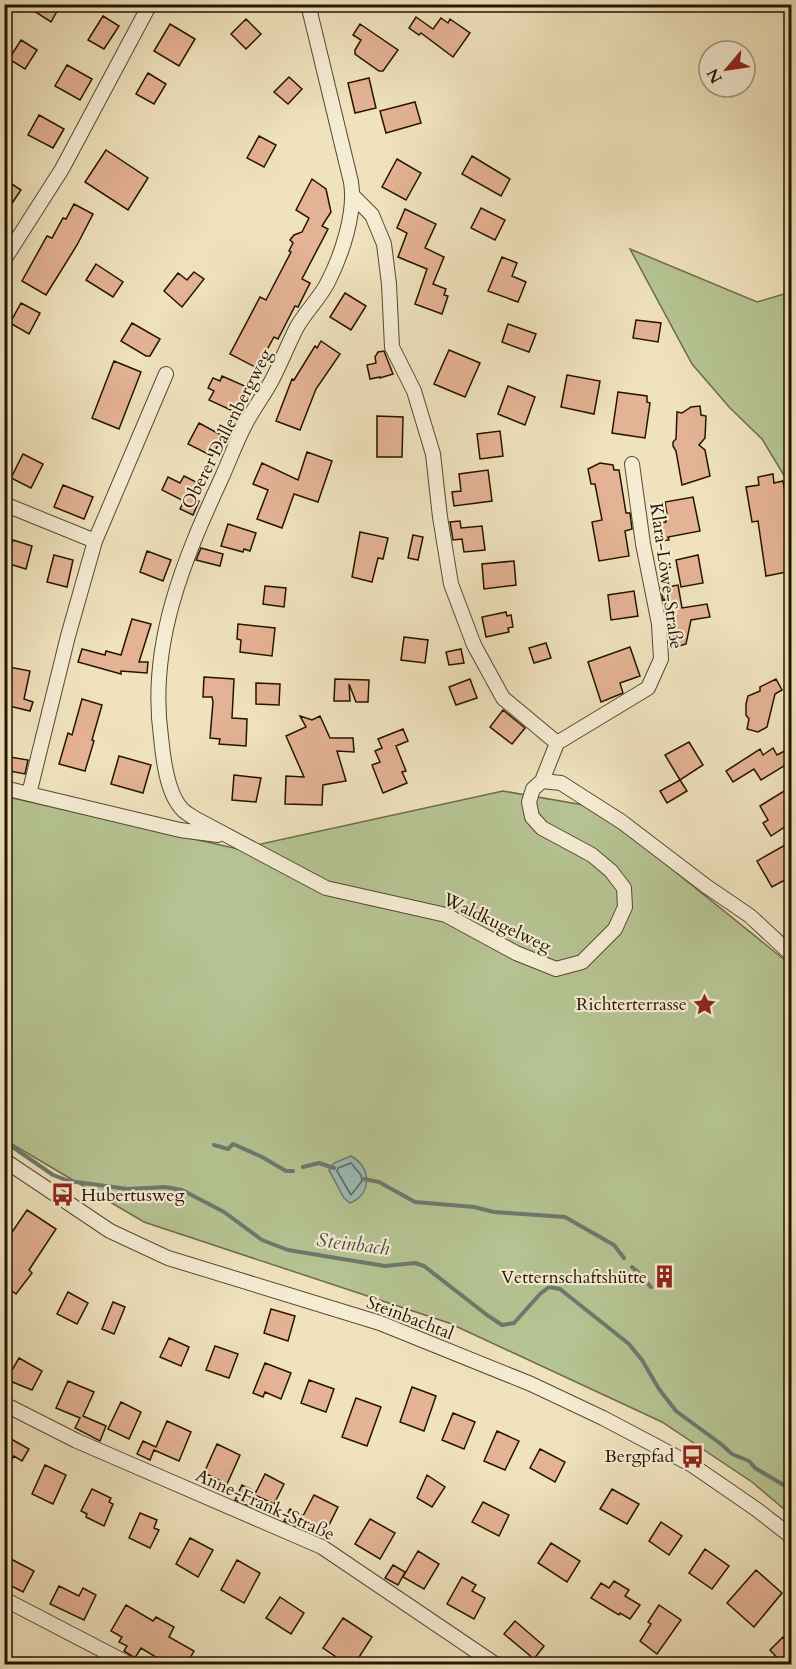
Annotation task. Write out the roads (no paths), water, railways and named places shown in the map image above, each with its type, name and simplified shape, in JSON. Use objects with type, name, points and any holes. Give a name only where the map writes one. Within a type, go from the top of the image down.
[{"type":"street","points":[[4,260],[62,169],[150,4]]},
{"type":"street","points":[[308,4],[353,196],[372,215],[384,244],[389,284],[392,347],[414,391],[433,454],[451,584],[474,645],[503,698],[557,743],[542,781],[561,783],[622,822],[706,886],[750,916],[792,955]]},
{"type":"street","name":"Oberer Dallenbergweg","points":[[229,836],[182,809],[173,795],[164,762],[159,723],[158,673],[166,624],[200,522],[246,422],[272,380],[298,325],[328,283],[346,236],[353,196]]},
{"type":"street","points":[[29,794],[68,636],[95,541],[166,374]]},
{"type":"street","name":"Klara-Löwe-Straße","points":[[557,743],[648,688],[661,659],[659,624],[643,544],[632,464]]},
{"type":"street","points":[[4,504],[95,541]]},
{"type":"street","name":"Waldkugelweg","points":[[4,788],[180,830],[229,836],[326,888],[446,915],[516,953],[556,969],[582,962],[615,929],[625,907],[624,888],[611,871],[592,855],[542,828],[532,817],[528,802],[533,789],[542,781]]},
{"type":"street","name":"Steinbachtal","points":[[4,1160],[110,1231],[168,1258],[380,1323],[531,1384],[603,1418],[692,1465],[792,1537]]},
{"type":"street","name":"Anne-Frank-Straße","points":[[4,1404],[87,1445],[322,1547],[495,1665]]},
{"type":"street","points":[[4,1599],[129,1665]]},
{"type":"water","points":[[351,1156],[363,1167],[367,1180],[363,1193],[350,1203],[344,1198],[329,1170],[334,1163]]},
{"type":"waterway","name":"Steinbach","points":[[4,1141],[53,1175],[69,1181],[128,1189],[165,1187],[182,1190],[224,1212],[262,1240],[288,1250],[385,1266],[415,1263],[424,1266],[502,1325],[514,1323],[549,1287],[560,1289],[629,1344],[676,1411],[732,1454],[749,1461],[755,1468],[792,1490]]},
{"type":"waterway","points":[[214,1145],[228,1149],[233,1144],[286,1171],[293,1171]]},
{"type":"waterway","points":[[303,1167],[319,1163],[334,1168]]},
{"type":"waterway","points":[[364,1179],[379,1182],[415,1202],[474,1207],[494,1212],[565,1217],[614,1245],[624,1258]]},
{"type":"waterway","points":[[632,1267],[638,1272]]},
{"type":"waterway","points":[[645,1280],[651,1287]]},
{"type":"place","name":"Richterterrasse","points":[[705,1004]]},
{"type":"place","name":"Hubertusweg","points":[[63,1195]]},
{"type":"place","name":"Vetternschaftshütte","points":[[665,1277]]},
{"type":"place","name":"Bergpfad","points":[[692,1456]]}]
